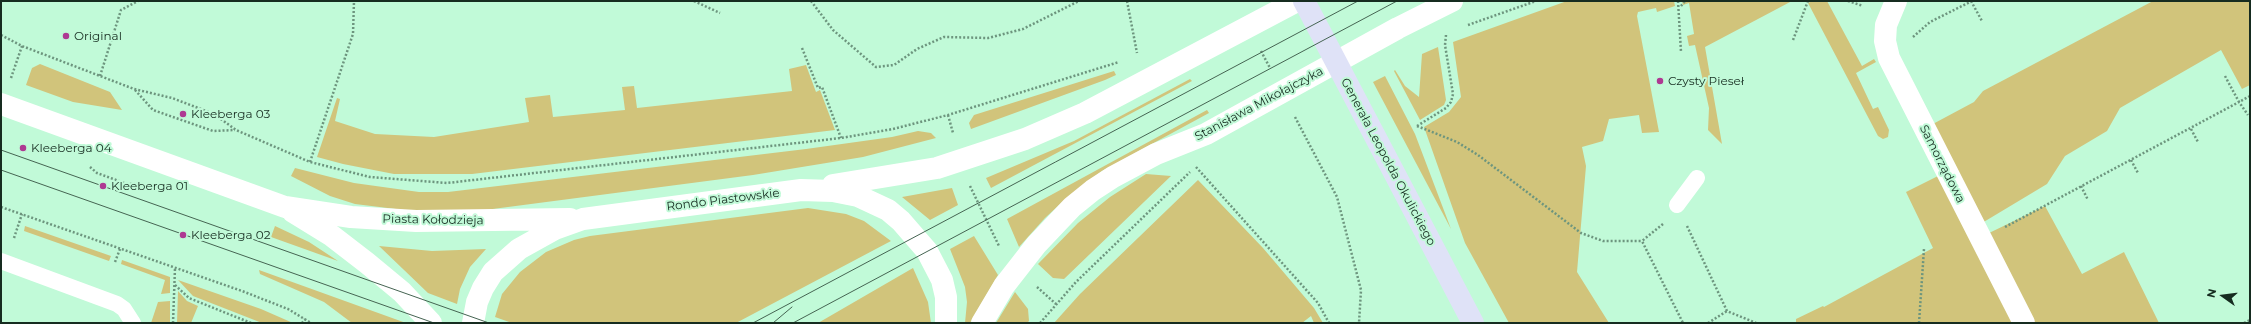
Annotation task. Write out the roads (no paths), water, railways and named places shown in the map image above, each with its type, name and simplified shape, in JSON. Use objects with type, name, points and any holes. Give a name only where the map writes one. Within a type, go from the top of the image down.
[{"type":"main road","name":"Generała Leopolda Okulickiego","points":[[1304,1],[1473,323]]},
{"type":"street","points":[[801,190],[885,178],[937,168],[1002,148],[1085,113],[1186,61],[1297,1]]},
{"type":"street","name":"Stanisława Mikołajczyka","points":[[982,323],[1023,260],[1072,207],[1119,174],[1156,154],[1220,127],[1398,28],[1452,1]]},
{"type":"street","name":"Samorządowa","points":[[1896,1],[1886,25],[1885,40],[1888,58],[2024,323]]},
{"type":"street","name":"Piasta Kołodzieja","points":[[1,104],[285,207],[351,217],[416,221],[583,219]]},
{"type":"street","name":"Rondo Piastowskie","points":[[473,323],[477,302],[483,288],[493,272],[507,258],[531,241],[583,219],[801,190],[833,191],[858,196],[882,207],[901,221],[928,251],[942,280],[946,297],[946,323]]},
{"type":"street","name":"Piasta Kołodzieja","points":[[285,207],[332,236],[367,263],[402,292],[431,323]]},
{"type":"lane","points":[[1677,205],[1697,178]]},
{"type":"lane","points":[[1,261],[117,304],[124,309],[133,323]]},
{"type":"tram line","points":[[753,323],[1358,1]]},
{"type":"tram line","points":[[793,323],[1397,1]]},
{"type":"tram line","points":[[1,150],[489,323]]},
{"type":"tram line","points":[[1,170],[434,323]]},
{"type":"tram line","points":[[773,323],[792,307]]},
{"type":"place","name":"Original","points":[[66,36]]},
{"type":"place","name":"Czysty Pieseł","points":[[1660,81]]},
{"type":"place","name":"Kleeberga 03","points":[[183,114]]},
{"type":"place","name":"Kleeberga 04","points":[[23,148]]},
{"type":"place","name":"Kleeberga 01","points":[[103,186]]},
{"type":"place","name":"Kleeberga 02","points":[[183,235]]}]
